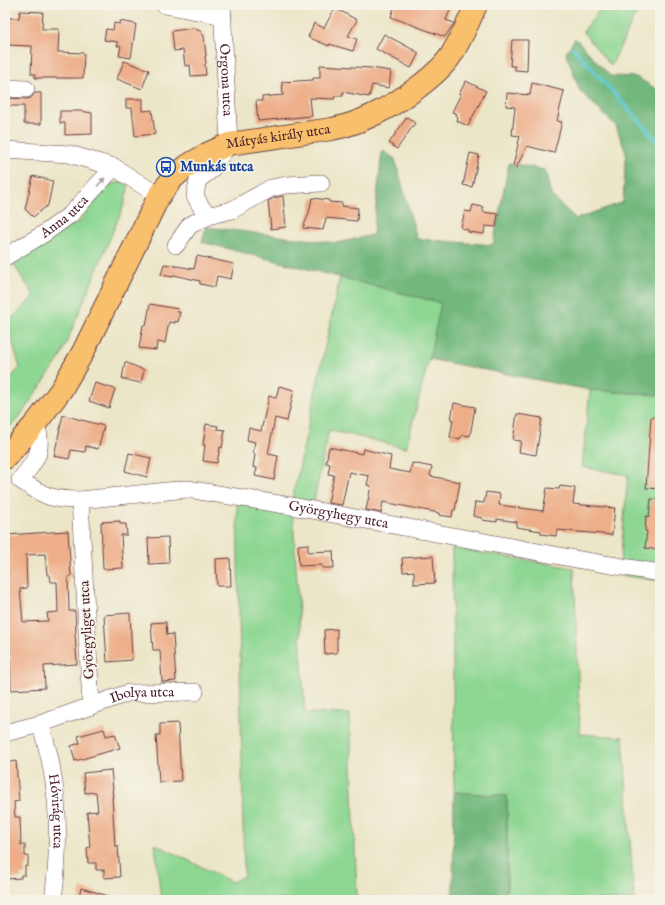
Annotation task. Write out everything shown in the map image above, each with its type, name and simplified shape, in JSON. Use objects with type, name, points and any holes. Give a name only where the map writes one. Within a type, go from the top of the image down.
[{"type":"main road","name":"Mátyás király utca","points":[[5,458],[36,423],[61,390],[83,352],[159,196],[172,179],[187,166],[207,154],[229,144],[344,127],[376,114],[405,96],[439,70],[453,53],[476,5]]},
{"type":"street","name":"Orgona utca","points":[[165,5],[222,10],[229,144]]},
{"type":"street","points":[[5,88],[26,90]]},
{"type":"street","points":[[211,215],[203,210],[195,196],[198,180],[211,170],[229,144]]},
{"type":"street","points":[[5,150],[69,154],[114,167],[159,196]]},
{"type":"street","name":"Anna utca","points":[[5,257],[45,233],[72,214],[114,167]]},
{"type":"street","points":[[176,245],[190,225],[211,215],[232,210],[271,188],[287,185],[321,183]]},
{"type":"street","name":"Györgyhegy utca","points":[[36,423],[40,435],[40,447],[35,462],[20,480],[38,492],[50,497],[66,500],[80,500],[187,488],[660,573]]},
{"type":"street","name":"Györgyliget utca","points":[[80,500],[91,706]]},
{"type":"street","name":"Ibolya utca","points":[[91,706],[128,693],[195,692]]},
{"type":"street","points":[[5,733],[40,724],[91,706]]},
{"type":"street","name":"Hóvirág utca","points":[[40,724],[51,765],[58,822],[58,866],[54,900]]},
{"type":"green space","points":[[603,5],[640,5],[611,66],[583,32]]},
{"type":"green space","points":[[575,38],[610,76],[636,77],[660,91],[660,395],[590,390],[429,359],[441,303],[202,242],[206,227],[337,243],[373,235],[382,150],[395,159],[417,239],[493,245],[509,163],[545,170],[551,195],[576,219],[623,202],[626,153],[616,126],[580,91],[566,53]]},
{"type":"green space","points":[[121,182],[129,185],[124,205],[60,358],[18,419],[5,432],[5,383],[20,368],[7,323],[34,296],[11,260],[80,221],[95,198],[106,185]]},
{"type":"green space","points":[[340,277],[442,303],[406,448],[329,430],[313,505],[292,501]]},
{"type":"green space","points":[[590,390],[660,395],[660,581],[619,575],[628,475],[582,467]]},
{"type":"green space","points":[[292,501],[305,713],[350,714],[357,900],[161,900],[155,844],[232,882],[244,876],[237,503]]},
{"type":"green space","points":[[452,548],[574,568],[580,734],[623,737],[633,900],[502,900],[507,888],[507,796],[454,792]]},
{"type":"green space","points":[[454,792],[507,796],[507,888],[502,900],[453,900]]},
{"type":"building","points":[[395,5],[452,5],[446,20],[454,23],[445,37],[391,17]]},
{"type":"building","points":[[335,8],[357,20],[348,36],[357,39],[353,51],[329,44],[329,46],[308,37],[314,23],[324,28]]},
{"type":"building","points":[[20,11],[43,12],[42,29],[59,29],[58,52],[84,53],[83,78],[35,78],[35,74],[31,74],[32,46],[5,45],[5,18],[19,18]]},
{"type":"building","points":[[120,21],[136,24],[131,58],[119,56],[121,46],[117,46],[118,42],[104,40],[106,29],[113,30],[114,23],[120,24]]},
{"type":"building","points":[[193,28],[200,31],[204,36],[206,75],[191,76],[190,65],[185,66],[183,50],[174,51],[172,31]]},
{"type":"building","points":[[384,34],[419,53],[411,68],[376,49]]},
{"type":"building","points":[[512,40],[528,40],[527,71],[515,70],[515,66],[510,66]]},
{"type":"building","points":[[124,61],[149,70],[142,89],[117,79]]},
{"type":"building","points":[[320,65],[371,68],[391,71],[389,88],[372,85],[369,97],[343,92],[343,96],[335,96],[334,99],[310,98],[312,116],[258,121],[256,101],[262,101],[262,97],[283,95],[282,82],[313,80],[313,78],[320,78]]},
{"type":"building","points":[[466,81],[486,91],[468,126],[457,121],[457,114],[452,112]]},
{"type":"building","points":[[532,83],[564,91],[557,121],[562,122],[554,153],[527,146],[516,168],[513,166],[520,136],[512,135],[515,107],[506,106],[507,93],[530,95]]},
{"type":"building","points":[[35,93],[41,93],[41,124],[24,124],[24,106],[6,106],[7,98],[26,99],[31,98]]},
{"type":"building","points":[[126,99],[143,99],[143,111],[152,110],[155,134],[135,136],[132,108],[126,108]]},
{"type":"building","points":[[60,111],[81,111],[92,113],[92,134],[65,135],[65,123],[60,123]]},
{"type":"building","points":[[407,117],[415,123],[397,149],[389,143]]},
{"type":"building","points":[[470,153],[479,155],[472,187],[463,185]]},
{"type":"building","points":[[33,176],[53,181],[48,205],[33,217],[25,209]]},
{"type":"building","points":[[283,196],[286,227],[271,229],[268,201]]},
{"type":"building","points":[[312,198],[329,200],[329,202],[342,203],[342,206],[358,208],[357,221],[326,218],[323,230],[303,228],[309,213]]},
{"type":"building","points":[[473,205],[483,207],[483,212],[498,214],[496,227],[485,226],[484,234],[468,232],[468,230],[461,228],[465,211],[471,212]]},
{"type":"building","points":[[197,256],[234,264],[231,279],[217,276],[215,287],[200,284],[200,281],[174,275],[173,277],[161,275],[164,264],[194,269]]},
{"type":"building","points":[[150,304],[178,309],[177,312],[180,312],[178,322],[169,322],[165,343],[157,342],[156,350],[139,348],[143,325],[146,325]]},
{"type":"building","points":[[125,362],[144,370],[141,383],[122,379]]},
{"type":"building","points":[[95,383],[115,389],[109,408],[89,401]]},
{"type":"building","points":[[279,386],[294,390],[287,421],[275,418],[268,454],[278,456],[274,480],[255,476],[257,468],[253,467],[255,454],[253,453],[255,442],[247,440],[249,428],[261,431],[269,396],[276,398]]},
{"type":"building","points":[[454,403],[475,407],[470,436],[463,435],[460,439],[450,437]]},
{"type":"building","points":[[517,414],[542,418],[536,455],[519,452],[521,441],[513,440]]},
{"type":"building","points":[[63,415],[104,426],[98,449],[86,446],[85,452],[71,450],[69,459],[54,456]]},
{"type":"building","points":[[651,417],[660,417],[660,489],[646,488]]},
{"type":"building","points":[[206,424],[218,426],[217,429],[225,430],[222,448],[220,447],[217,463],[203,461],[205,445],[203,445]]},
{"type":"building","points":[[329,447],[362,454],[363,449],[391,456],[389,469],[410,473],[412,463],[432,467],[430,476],[460,482],[455,510],[453,510],[452,517],[383,502],[381,513],[366,510],[371,486],[367,485],[369,476],[349,472],[342,505],[328,503],[334,475],[328,474],[330,464],[326,463]]},
{"type":"building","points":[[129,453],[151,458],[147,477],[125,471]]},
{"type":"building","points":[[560,486],[575,488],[573,504],[615,508],[612,535],[557,530],[556,536],[541,534],[541,531],[516,527],[517,522],[497,519],[497,522],[482,520],[482,518],[473,516],[475,502],[484,503],[486,492],[500,494],[499,505],[543,511],[547,488],[559,489]]},
{"type":"building","points":[[651,499],[660,500],[659,550],[645,548],[647,531],[645,531],[646,516],[649,517]]},
{"type":"building","points":[[120,521],[120,524],[126,524],[127,535],[121,535],[123,568],[103,569],[101,522]]},
{"type":"building","points":[[68,531],[71,576],[68,577],[69,611],[75,611],[77,664],[44,666],[45,688],[11,690],[10,645],[5,646],[5,577],[8,577],[6,535]],"holes":[[[45,554],[47,575],[50,575],[51,582],[57,582],[58,612],[47,613],[48,621],[23,622],[20,589],[27,588],[26,555]]]},
{"type":"building","points":[[168,537],[169,563],[149,564],[148,538]]},
{"type":"building","points":[[308,544],[308,552],[333,551],[334,568],[322,568],[322,565],[299,566],[298,545]]},
{"type":"building","points":[[433,556],[435,583],[414,584],[414,571],[403,572],[402,558]]},
{"type":"building","points":[[230,558],[231,586],[217,586],[216,559]]},
{"type":"building","points":[[130,613],[132,660],[107,662],[104,615]]},
{"type":"building","points":[[166,622],[167,635],[173,634],[176,681],[162,682],[160,650],[153,650],[151,623]]},
{"type":"building","points":[[337,629],[337,653],[325,654],[324,630]]},
{"type":"building","points":[[178,723],[181,781],[159,782],[156,735],[160,735],[160,724]]},
{"type":"building","points":[[104,729],[106,736],[115,734],[120,748],[75,761],[71,746],[80,743],[78,736]]},
{"type":"building","points":[[16,761],[19,801],[14,802],[15,817],[20,817],[21,845],[25,845],[25,856],[28,856],[28,866],[25,866],[25,875],[21,875],[21,878],[5,879],[5,763]]},
{"type":"building","points":[[111,770],[115,846],[118,846],[120,877],[104,878],[104,870],[96,870],[96,863],[88,863],[87,848],[90,847],[87,812],[98,811],[96,792],[85,793],[83,773]]},
{"type":"building","points":[[81,888],[112,897],[112,900],[78,900]]},
{"type":"waterway","points":[[573,48],[660,144]]},
{"type":"place","name":"Munkás utca","points":[[166,167]]}]
